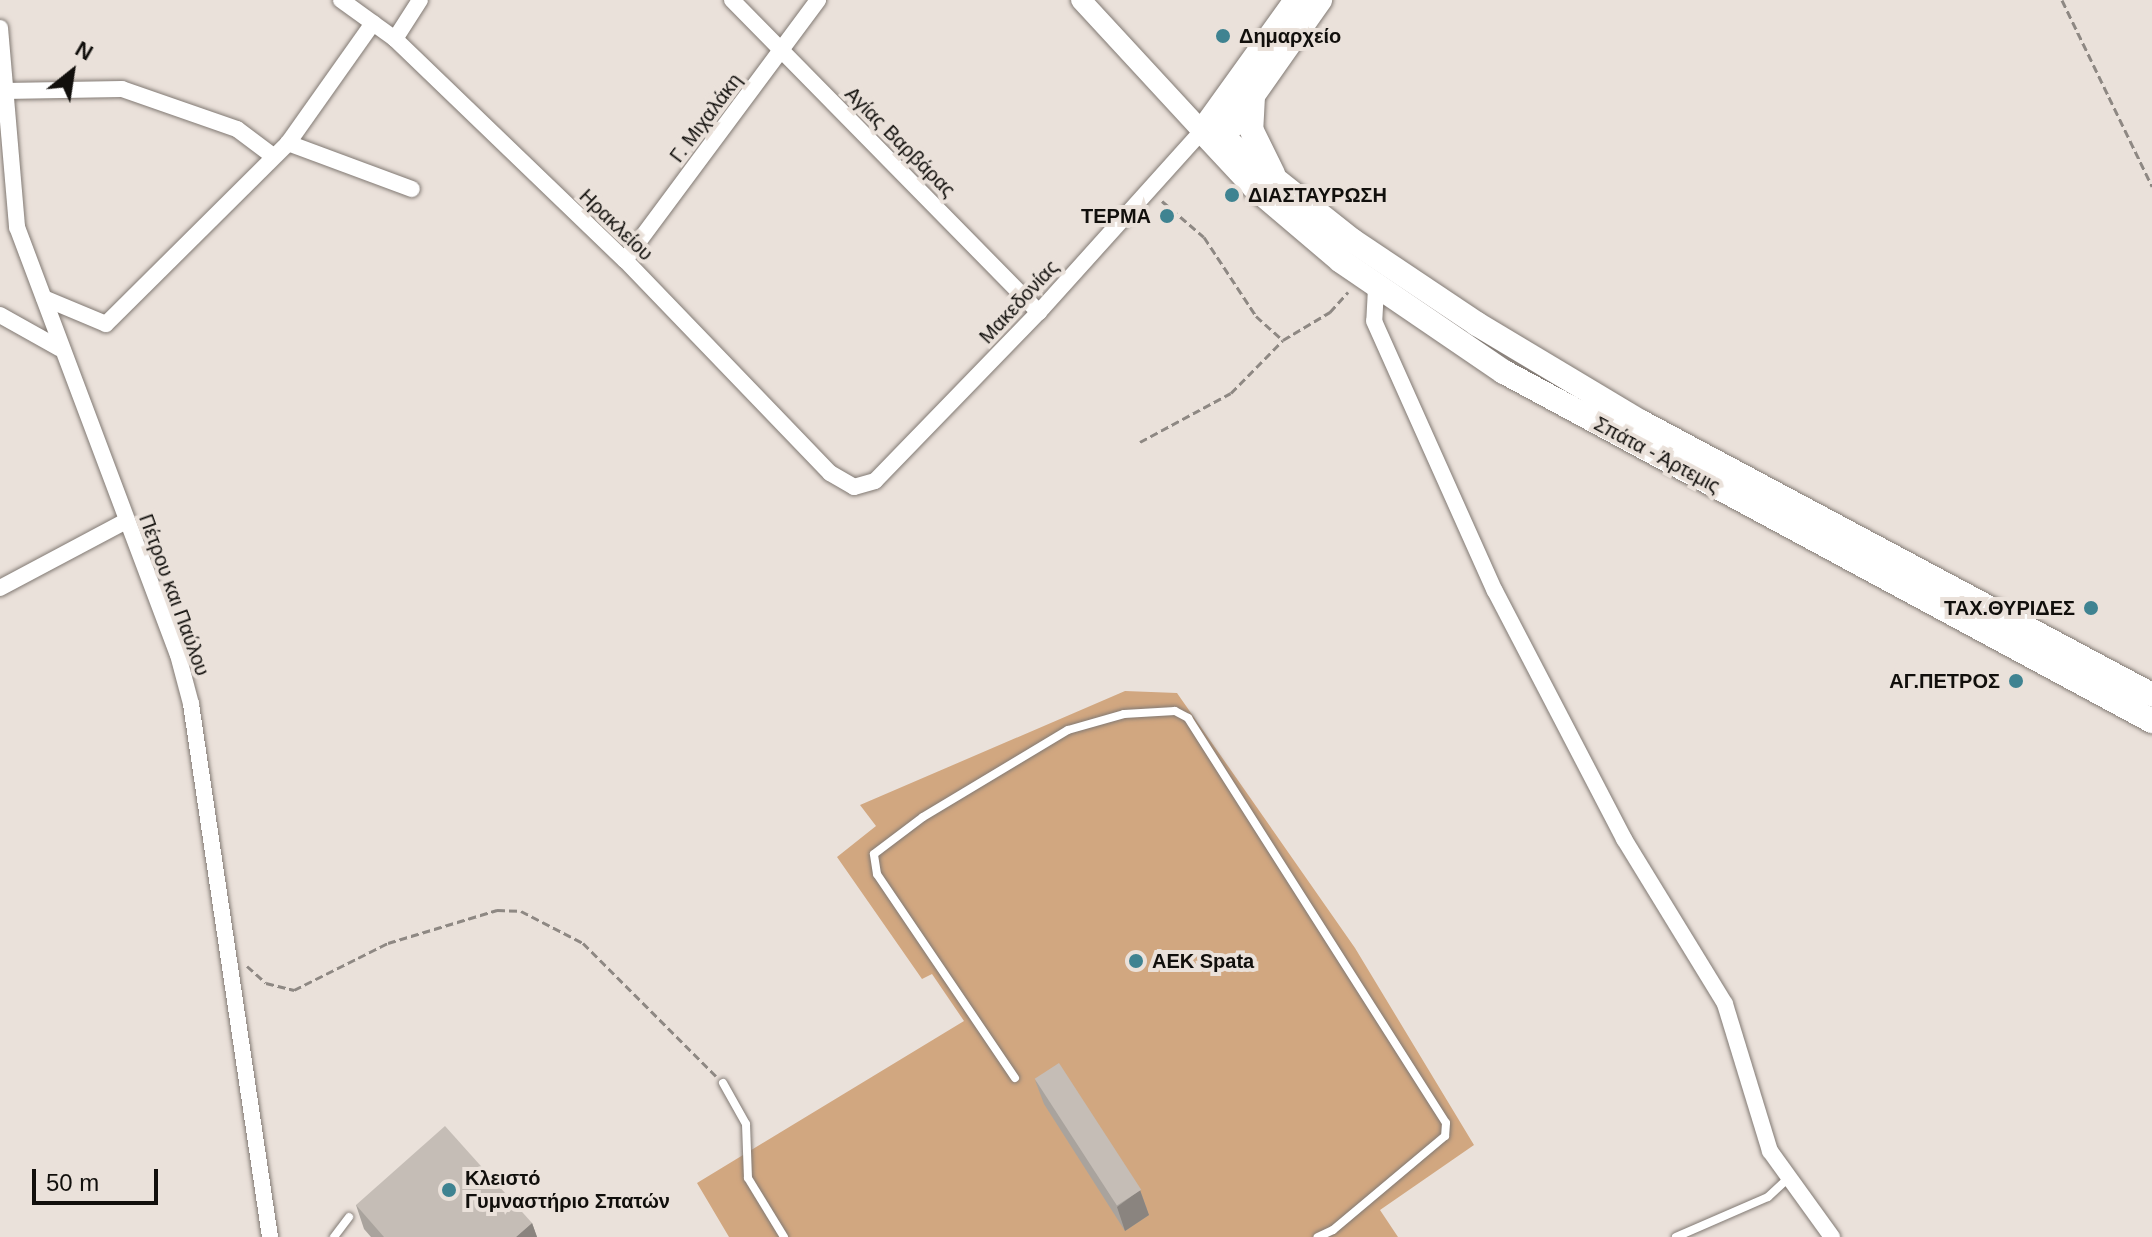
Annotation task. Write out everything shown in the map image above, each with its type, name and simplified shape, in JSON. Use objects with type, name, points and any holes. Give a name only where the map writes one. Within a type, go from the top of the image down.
[{"type":"main road","points":[[1212,134],[1296,0]]},
{"type":"main road","points":[[1212,134],[1253,93],[1320,0]]},
{"type":"main road","points":[[1253,93],[1251,129],[1274,176]]},
{"type":"main road","name":"Σπάτα - Άρτεμις","points":[[1212,134],[1274,176],[1408,279],[1641,422],[2152,695]]},
{"type":"main road","name":"Σπάτα - Άρτεμις","points":[[1212,134],[1254,187],[1370,283],[1583,416],[2152,721]]},
{"type":"street","name":"Ηρακλείου","points":[[341,0],[395,39],[625,260],[830,473],[854,487]]},
{"type":"street","points":[[395,39],[420,0]]},
{"type":"street","name":"Αγίας Βαρβάρας","points":[[732,0],[1039,312]]},
{"type":"street","name":"Γ. Μιχαλάκη","points":[[625,260],[818,0]]},
{"type":"street","points":[[1081,0],[1212,134]]},
{"type":"street","points":[[44,298],[106,324],[288,143],[373,23]]},
{"type":"street","name":"Πέτρου και Παύλου","points":[[0,28],[21,238],[191,704],[270,1237]]},
{"type":"street","points":[[4,91],[122,89],[237,129],[273,156]]},
{"type":"street","name":"Μακεδονίας","points":[[854,487],[875,481],[1039,312],[1150,191],[1212,134]]},
{"type":"street","points":[[288,143],[412,189]]},
{"type":"street","points":[[0,221],[21,238]]},
{"type":"street","points":[[1370,283],[1374,321],[1489,579],[1617,826],[1725,1004],[1770,1151],[1786,1180],[1832,1237]]},
{"type":"street","points":[[0,315],[59,348]]},
{"type":"street","points":[[0,588],[126,521]]},
{"type":"lane","points":[[1015,1078],[877,874],[874,854],[923,817],[1068,730],[1124,714],[1175,711],[1188,718],[1446,1123],[1445,1136],[1333,1230],[1318,1237]]},
{"type":"lane","points":[[723,1083],[746,1124],[748,1178],[784,1237]]},
{"type":"lane","points":[[1676,1237],[1768,1197],[1786,1180]]},
{"type":"lane","points":[[334,1237],[349,1217]]},
{"type":"path","points":[[2062,0],[2152,186]]},
{"type":"path","points":[[1150,191],[1204,237],[1256,316],[1283,340]]},
{"type":"path","points":[[1140,442],[1231,393],[1283,340],[1370,283]]},
{"type":"path","points":[[226,937],[266,983],[294,990],[388,943],[497,910],[521,911],[583,943],[723,1083]]},
{"type":"shaded area","name":"AEK Spata","points":[[1125,691],[1177,693],[1355,948],[1474,1145],[1380,1210],[1398,1237],[729,1237],[697,1183],[964,1021],[932,974],[922,979],[837,857],[876,826],[860,805]]},
{"type":"building","points":[[1059,1063],[1141,1190],[1117,1205],[1035,1079]]},
{"type":"building","name":"Κλειστό Γυμναστήριο Σπατών","points":[[445,1126],[532,1223],[516,1237],[384,1237],[356,1205]]},
{"type":"place","name":"Δημαρχείο","points":[[1223,36]]},
{"type":"place","name":"ΔΙΑΣΤΑΥΡΩΣΗ","points":[[1232,195]]},
{"type":"place","name":"ΤΕΡΜΑ","points":[[1167,216]]},
{"type":"place","name":"ΤΑΧ.ΘΥΡΙΔΕΣ","points":[[2091,608]]},
{"type":"place","name":"ΑΓ.ΠΕΤΡΟΣ","points":[[2016,681]]},
{"type":"place","name":"AEK Spata","points":[[1136,961]]},
{"type":"place","name":"Κλειστό Γυμναστήριο Σπατών","points":[[449,1190]]}]
